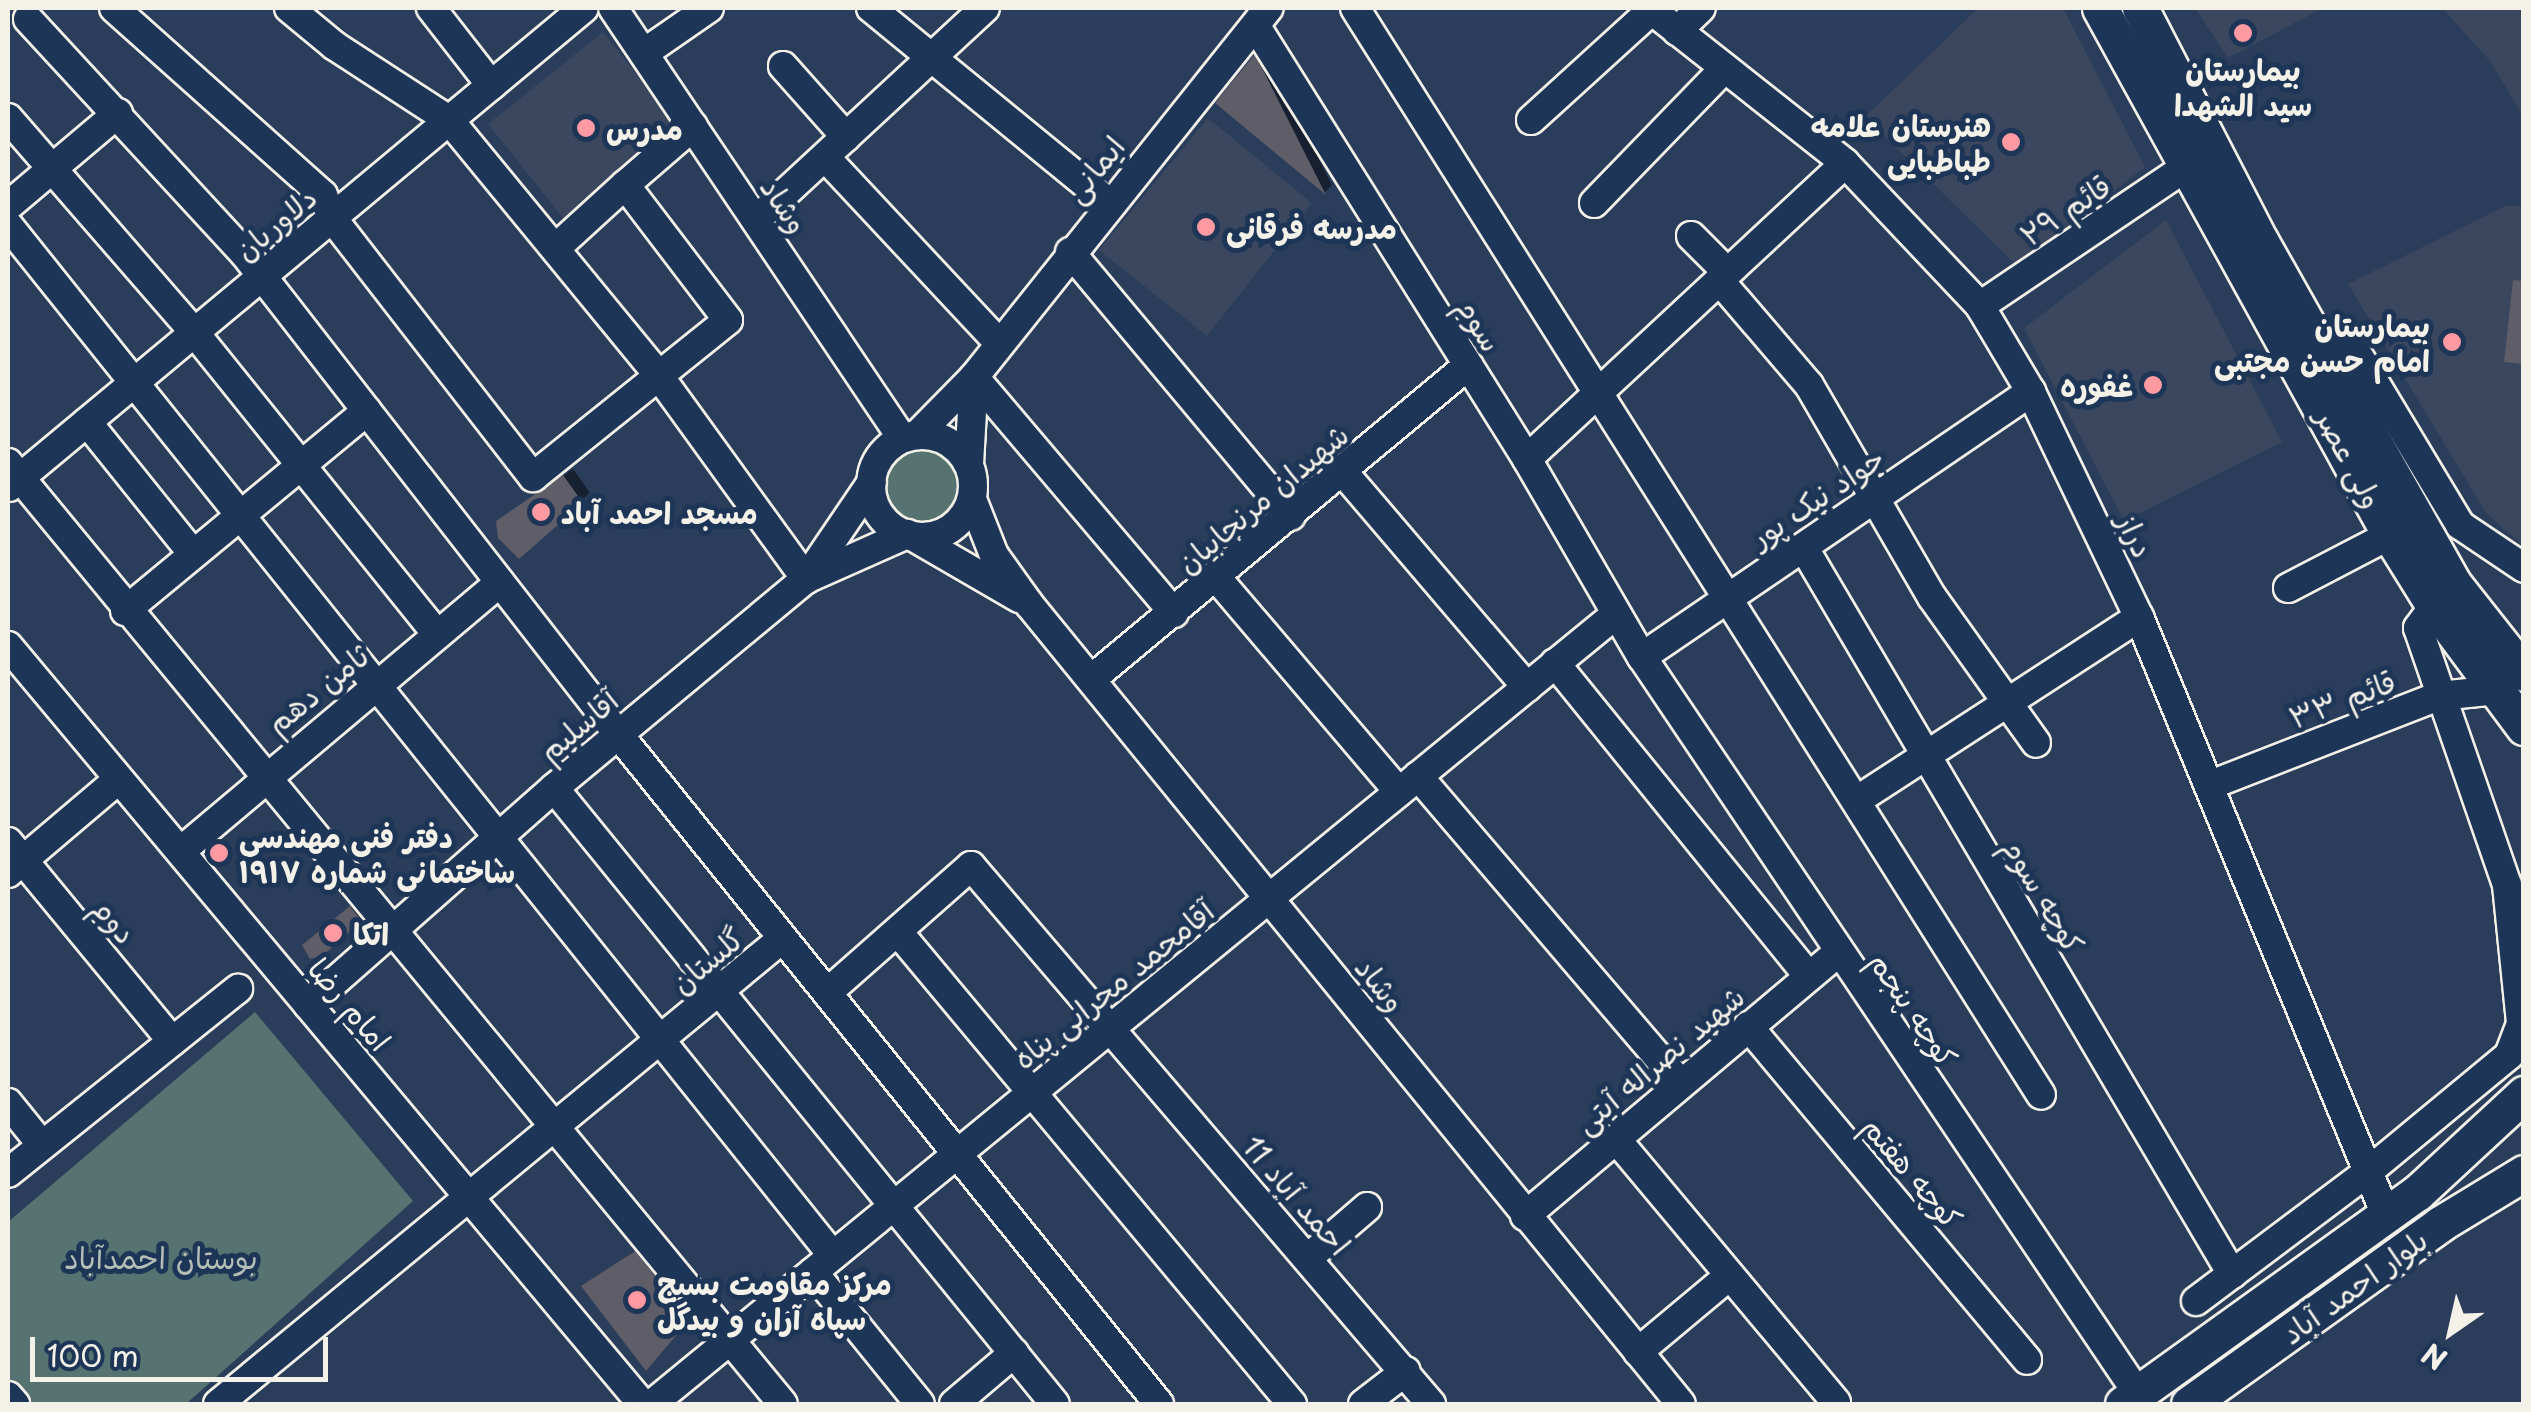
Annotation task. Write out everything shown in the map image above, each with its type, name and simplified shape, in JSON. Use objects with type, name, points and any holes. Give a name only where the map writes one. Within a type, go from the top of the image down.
[{"type":"main road","name":"ولی عصر","points":[[2100,8],[2390,535],[2434,606],[2511,681]]},
{"type":"main road","points":[[2140,8],[2261,242],[2511,681],[2524,727]]},
{"type":"main road","name":"بلوار احمد آباد","points":[[2131,1399],[2417,1192],[2524,1094]]},
{"type":"main road","name":"بلوار احمد آباد","points":[[2189,1404],[2440,1224],[2524,1172]]},
{"type":"street","points":[[114,8],[323,195],[332,218],[533,478],[728,320],[625,185]]},
{"type":"street","points":[[289,8],[334,46],[449,120],[659,376],[806,580],[910,535],[943,533],[972,499]]},
{"type":"street","points":[[431,8],[491,84]]},
{"type":"street","name":"دلاوریان","points":[[12,476],[88,422],[584,8]]},
{"type":"street","name":"وشاد","points":[[613,8],[756,220],[910,436]]},
{"type":"street","points":[[644,53],[709,8]]},
{"type":"street","points":[[871,8],[1108,202]]},
{"type":"street","points":[[756,220],[985,8]]},
{"type":"street","points":[[1355,8],[1596,395],[1730,593],[2041,1095]]},
{"type":"street","points":[[1678,31],[1701,8]]},
{"type":"street","points":[[1531,120],[1650,9]]},
{"type":"street","name":"دراز","points":[[1650,9],[1845,162],[1980,306],[2031,392],[2140,617],[2214,784],[2386,1215]]},
{"type":"street","name":"ایمانی","points":[[910,436],[974,377],[1108,202],[1263,18]]},
{"type":"street","name":"سوم","points":[[1263,18],[1642,657]]},
{"type":"street","points":[[28,20],[118,113],[261,276],[618,734]]},
{"type":"street","points":[[782,66],[846,138]]},
{"type":"street","points":[[1594,203],[1726,68]]},
{"type":"street","points":[[8,206],[118,113]]},
{"type":"street","points":[[8,118],[194,332],[436,633]]},
{"type":"street","points":[[557,247],[692,126]]},
{"type":"street","points":[[825,157],[999,343]]},
{"type":"street","points":[[1526,459],[1845,162]]},
{"type":"street","name":"قائم ۲۹","points":[[1980,306],[2186,167]]},
{"type":"street","points":[[8,225],[661,1041],[920,1404]]},
{"type":"street","points":[[1691,236],[1809,385],[1932,598],[2036,743]]},
{"type":"street","points":[[1070,252],[1291,516]]},
{"type":"street","points":[[2352,345],[2460,525],[2524,568]]},
{"type":"street","name":"شهیدان مرنجابیان","points":[[1094,678],[1344,474],[1468,366]]},
{"type":"street","points":[[974,377],[969,464],[972,499],[994,556],[1029,604]]},
{"type":"street","points":[[974,377],[1174,612]]},
{"type":"street","name":"جواد نیک پور","points":[[1642,657],[1730,593],[1804,548],[2031,392]]},
{"type":"street","points":[[126,611],[366,412]]},
{"type":"street","points":[[88,422],[193,554]]},
{"type":"street","points":[[969,464],[948,441],[910,436],[879,458],[872,482],[883,520],[1029,604]]},
{"type":"street","points":[[1344,474],[1527,687]]},
{"type":"street","points":[[12,476],[264,774],[784,1404]]},
{"type":"street","name":"آقاسلیم","points":[[308,1005],[554,788],[806,580],[872,482]]},
{"type":"street","points":[[2288,588],[2390,535]]},
{"type":"street","name":"کوچه سوم","points":[[1804,548],[1922,755],[2232,1274]]},
{"type":"street","points":[[1216,577],[1680,1083]]},
{"type":"street","name":"ثامن دهم","points":[[181,851],[264,774],[500,582]]},
{"type":"street","name":"وشاد","points":[[1029,604],[1094,678],[1524,1216],[1681,1404]]},
{"type":"street","points":[[2196,1301],[2369,1171],[2509,1054],[2521,1023],[2508,886],[2418,628],[2434,606]]},
{"type":"street","name":"آقامحمد محرابی پناه","points":[[652,1404],[1615,615]]},
{"type":"street","points":[[1859,799],[2007,699],[2140,617]]},
{"type":"street","name":"امام رضا","points":[[8,646],[642,1404]]},
{"type":"street","name":"کوچه پنجم","points":[[1642,657],[2131,1399]]},
{"type":"street","points":[[1556,664],[1808,975]]},
{"type":"street","name":"قائم ۳۳","points":[[2214,784],[2439,696],[2511,681]]},
{"type":"street","name":"گلستان","points":[[218,1404],[472,1200],[783,938],[618,734]]},
{"type":"street","points":[[13,858],[119,780]]},
{"type":"street","points":[[554,788],[896,1205],[1049,1402]]},
{"type":"street","name":"دوم","points":[[13,858],[172,1040]]},
{"type":"street","name":"احمد آباد 11","points":[[898,932],[970,866],[1432,1404]]},
{"type":"street","points":[[827,993],[898,932],[1292,1404]]},
{"type":"street","points":[[783,938],[1159,1404]]},
{"type":"street","name":"شهید نصراله آیتی","points":[[1524,1216],[1837,953]]},
{"type":"street","points":[[8,1173],[238,989]]},
{"type":"street","name":"کوچه هفتم","points":[[1748,1026],[2026,1360]]},
{"type":"street","points":[[8,1104],[42,1145]]},
{"type":"street","points":[[1616,1139],[1836,1402]]},
{"type":"street","points":[[1308,1258],[1367,1207]]},
{"type":"street","points":[[1638,1352],[1729,1276]]},
{"type":"street","points":[[954,1404],[1014,1354]]},
{"type":"street","points":[[1364,1404],[1406,1371]]},
{"type":"street","points":[[8,1396],[15,1404]]},
{"type":"shaded area","name":"هنرستان علامه طباطبایی","points":[[1978,8],[2063,8],[2145,167],[2017,266],[1865,117]]},
{"type":"shaded area","name":"بیمارستان سید الشهدا","points":[[2195,8],[2323,8],[2228,58]]},
{"type":"shaded area","points":[[2442,8],[2523,8],[2523,116],[2490,61]]},
{"type":"shaded area","name":"مدرس","points":[[603,32],[683,132],[568,224],[488,124]]},
{"type":"shaded area","name":"مدرسه فرقانی","points":[[1208,118],[1312,203],[1207,336],[1099,250]]},
{"type":"shaded area","name":"بیمارستان امام حسن مجتبی","points":[[2505,206],[2523,206],[2523,546],[2486,513],[2348,284]]},
{"type":"shaded area","name":"غفوره","points":[[2166,220],[2282,442],[2124,521],[2024,328]]},
{"type":"green space","points":[[923,439],[955,453],[968,484],[946,522],[907,534],[882,502],[879,473],[891,452]]},
{"type":"green space","name":"بوستان احمدآباد","points":[[255,1012],[413,1201],[186,1404],[8,1404],[8,1222]]},
{"type":"building","points":[[1254,55],[1263,70],[1326,195],[1215,103]]},
{"type":"building","points":[[2513,280],[2524,281],[2524,364],[2504,362]]},
{"type":"building","name":"مسجد احمد آباد","points":[[563,475],[583,503],[519,559],[498,538],[496,521]]},
{"type":"building","name":"اتکا","points":[[350,906],[362,921],[322,956],[310,959],[302,945]]},
{"type":"building","name":"مرکز مقاومت بسیج سپاه آران و بیدگل","points":[[635,1251],[690,1319],[646,1371],[581,1286]]},
{"type":"place","name":"بیمارستان سید الشهدا","points":[[2243,33]]},
{"type":"place","name":"مدرس","points":[[586,128]]},
{"type":"place","name":"هنرستان علامه طباطبایی","points":[[2011,142]]},
{"type":"place","name":"مدرسه فرقانی","points":[[1206,227]]},
{"type":"place","name":"بیمارستان امام حسن مجتبی","points":[[2452,342]]},
{"type":"place","name":"غفوره","points":[[2153,385]]},
{"type":"place","name":"مسجد احمد آباد","points":[[541,512]]},
{"type":"place","name":"دفتر فنی مهندسی ساختمانی شماره ۱۹۱۷","points":[[219,853]]},
{"type":"place","name":"اتکا","points":[[333,933]]},
{"type":"place","name":"مرکز مقاومت بسیج سپاه آران و بیدگل","points":[[637,1300]]}]
